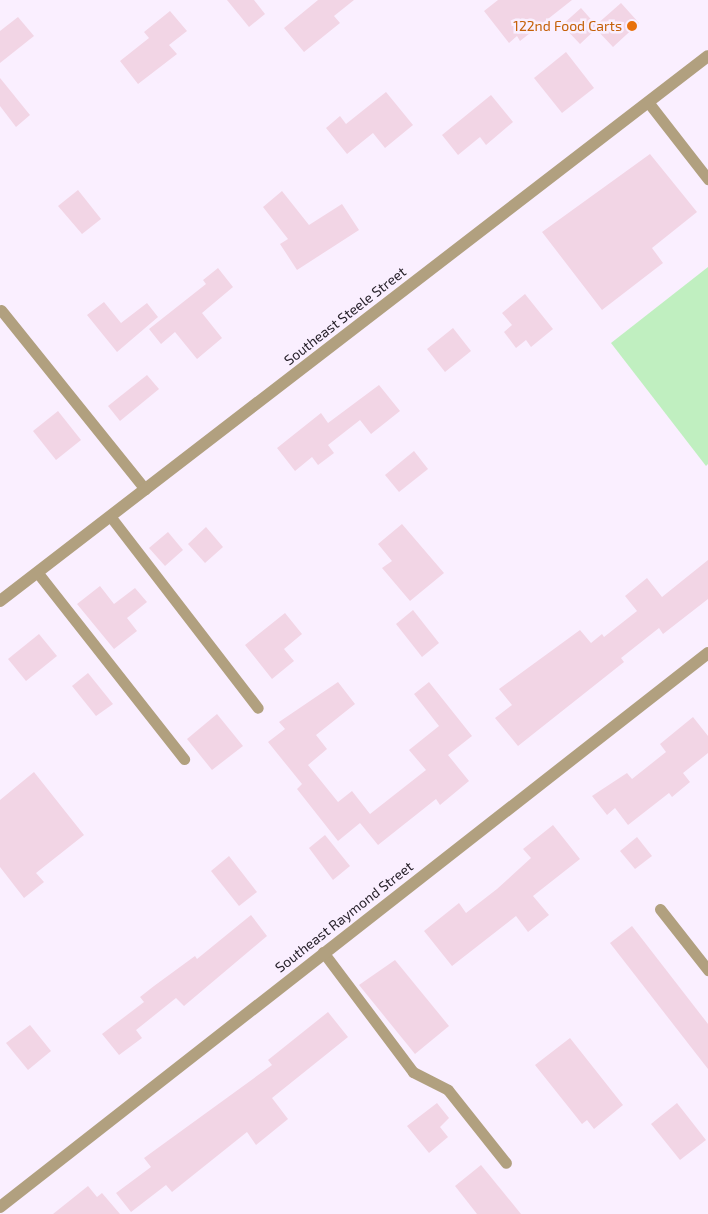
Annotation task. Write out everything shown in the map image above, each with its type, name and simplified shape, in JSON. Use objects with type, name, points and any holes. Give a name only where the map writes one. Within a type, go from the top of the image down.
[{"type":"street","name":"Southeast Steele Street","points":[[0,601],[708,56]]},
{"type":"street","name":"Southeast Raymond Street","points":[[0,1207],[323,952],[708,653]]},
{"type":"lane","points":[[648,102],[708,179]]},
{"type":"lane","points":[[2,310],[145,489]]},
{"type":"lane","points":[[110,516],[258,708]]},
{"type":"lane","points":[[37,572],[184,759]]},
{"type":"lane","points":[[660,909],[708,970]]},
{"type":"lane","points":[[323,952],[413,1072],[448,1090],[506,1163]]},
{"type":"green space","points":[[708,267],[708,464],[706,466],[611,343]]},
{"type":"building","points":[[227,0],[254,0],[265,14],[249,27]]},
{"type":"building","points":[[318,0],[354,0],[334,16],[340,23],[304,52],[284,28]]},
{"type":"building","points":[[498,0],[572,0],[520,41],[517,36],[509,43],[484,11]]},
{"type":"building","points":[[621,3],[639,23],[613,47],[596,29],[580,44],[562,25],[581,8],[596,25]]},
{"type":"building","points":[[170,11],[187,31],[169,45],[177,54],[138,84],[120,61],[149,38],[144,32]]},
{"type":"building","points":[[18,17],[34,36],[0,63],[0,31]]},
{"type":"building","points":[[566,52],[594,88],[562,113],[534,78]]},
{"type":"building","points":[[0,78],[30,115],[16,127],[0,106]]},
{"type":"building","points":[[386,92],[413,125],[385,148],[373,133],[347,154],[326,128],[340,116],[346,124]]},
{"type":"building","points":[[491,95],[513,122],[486,145],[480,137],[458,155],[442,135]]},
{"type":"building","points":[[650,154],[697,212],[652,248],[663,263],[602,310],[542,232]]},
{"type":"building","points":[[78,190],[101,219],[82,234],[58,206]]},
{"type":"building","points":[[282,191],[309,225],[342,204],[359,230],[297,270],[280,244],[288,239],[263,207]]},
{"type":"building","points":[[218,268],[233,287],[202,313],[222,338],[197,359],[175,332],[161,344],[149,329],[206,284],[203,280]]},
{"type":"building","points":[[525,294],[553,329],[531,347],[526,340],[516,348],[504,332],[512,325],[502,313]]},
{"type":"building","points":[[104,302],[121,323],[147,303],[158,317],[117,352],[87,315]]},
{"type":"building","points":[[453,328],[471,351],[445,372],[427,349]]},
{"type":"building","points":[[147,375],[159,389],[120,421],[108,406]]},
{"type":"building","points":[[379,385],[400,411],[371,434],[360,420],[328,445],[334,453],[318,465],[312,457],[295,471],[277,448],[321,413],[328,423]]},
{"type":"building","points":[[58,411],[81,440],[56,460],[33,431]]},
{"type":"building","points":[[414,451],[428,469],[399,492],[385,475]]},
{"type":"building","points":[[402,524],[444,573],[410,601],[382,568],[392,561],[378,544]]},
{"type":"building","points":[[206,527],[223,547],[205,563],[188,544]]},
{"type":"building","points":[[168,532],[183,550],[165,566],[149,548]]},
{"type":"building","points":[[708,560],[708,599],[663,634],[659,628],[621,658],[624,662],[518,746],[495,718],[512,705],[499,689],[580,630],[591,643],[602,634],[604,637],[637,611],[625,596],[647,578],[662,597]]},
{"type":"building","points":[[100,586],[114,604],[135,588],[147,602],[127,618],[137,631],[114,649],[77,604]]},
{"type":"building","points":[[413,610],[439,643],[422,657],[396,624]]},
{"type":"building","points":[[285,613],[302,634],[284,649],[294,661],[272,679],[245,645]]},
{"type":"building","points":[[39,634],[57,656],[26,681],[8,659]]},
{"type":"building","points":[[88,673],[113,704],[96,716],[72,686]]},
{"type":"building","points":[[338,682],[355,704],[316,735],[327,749],[308,765],[338,802],[352,791],[370,814],[426,770],[409,750],[439,726],[414,694],[429,682],[472,736],[448,755],[469,781],[440,805],[436,799],[378,845],[360,823],[338,841],[297,789],[302,784],[268,742],[285,729],[279,722]]},
{"type":"building","points":[[217,714],[243,746],[212,770],[187,739]]},
{"type":"building","points":[[693,717],[708,736],[708,753],[683,773],[690,782],[672,797],[669,793],[628,825],[615,808],[607,815],[592,796],[627,773],[632,779],[666,752],[660,744]]},
{"type":"building","points":[[34,772],[84,835],[36,873],[44,882],[24,898],[0,867],[0,800]]},
{"type":"building","points":[[553,825],[580,859],[533,896],[549,915],[528,932],[516,916],[452,966],[424,931],[459,903],[466,913],[497,889],[531,858],[523,849]]},
{"type":"building","points":[[325,835],[350,866],[333,880],[309,848]]},
{"type":"building","points":[[637,837],[652,856],[635,869],[620,851]]},
{"type":"building","points":[[229,856],[257,892],[239,906],[211,871]]},
{"type":"building","points":[[251,915],[267,936],[184,1006],[176,998],[136,1030],[142,1038],[119,1055],[102,1034],[144,1002],[140,997],[195,956],[197,959]]},
{"type":"building","points":[[632,926],[708,1024],[708,1069],[610,943]]},
{"type":"building","points":[[395,960],[449,1026],[415,1054],[359,985]]},
{"type":"building","points":[[328,1012],[348,1037],[272,1098],[288,1119],[256,1145],[247,1132],[172,1192],[166,1185],[131,1212],[116,1193],[151,1167],[144,1158],[272,1065],[268,1060]]},
{"type":"building","points":[[30,1025],[51,1051],[28,1070],[6,1043]]},
{"type":"building","points":[[570,1038],[623,1105],[594,1129],[587,1120],[582,1124],[535,1065]]},
{"type":"building","points":[[437,1103],[449,1118],[440,1127],[448,1137],[429,1153],[407,1126]]},
{"type":"building","points":[[677,1103],[706,1140],[680,1160],[651,1124]]},
{"type":"building","points":[[481,1165],[521,1214],[477,1214],[455,1186]]},
{"type":"building","points":[[88,1186],[97,1197],[102,1193],[120,1214],[53,1214]]},
{"type":"place","name":"122nd Food Carts","points":[[632,26]]}]
